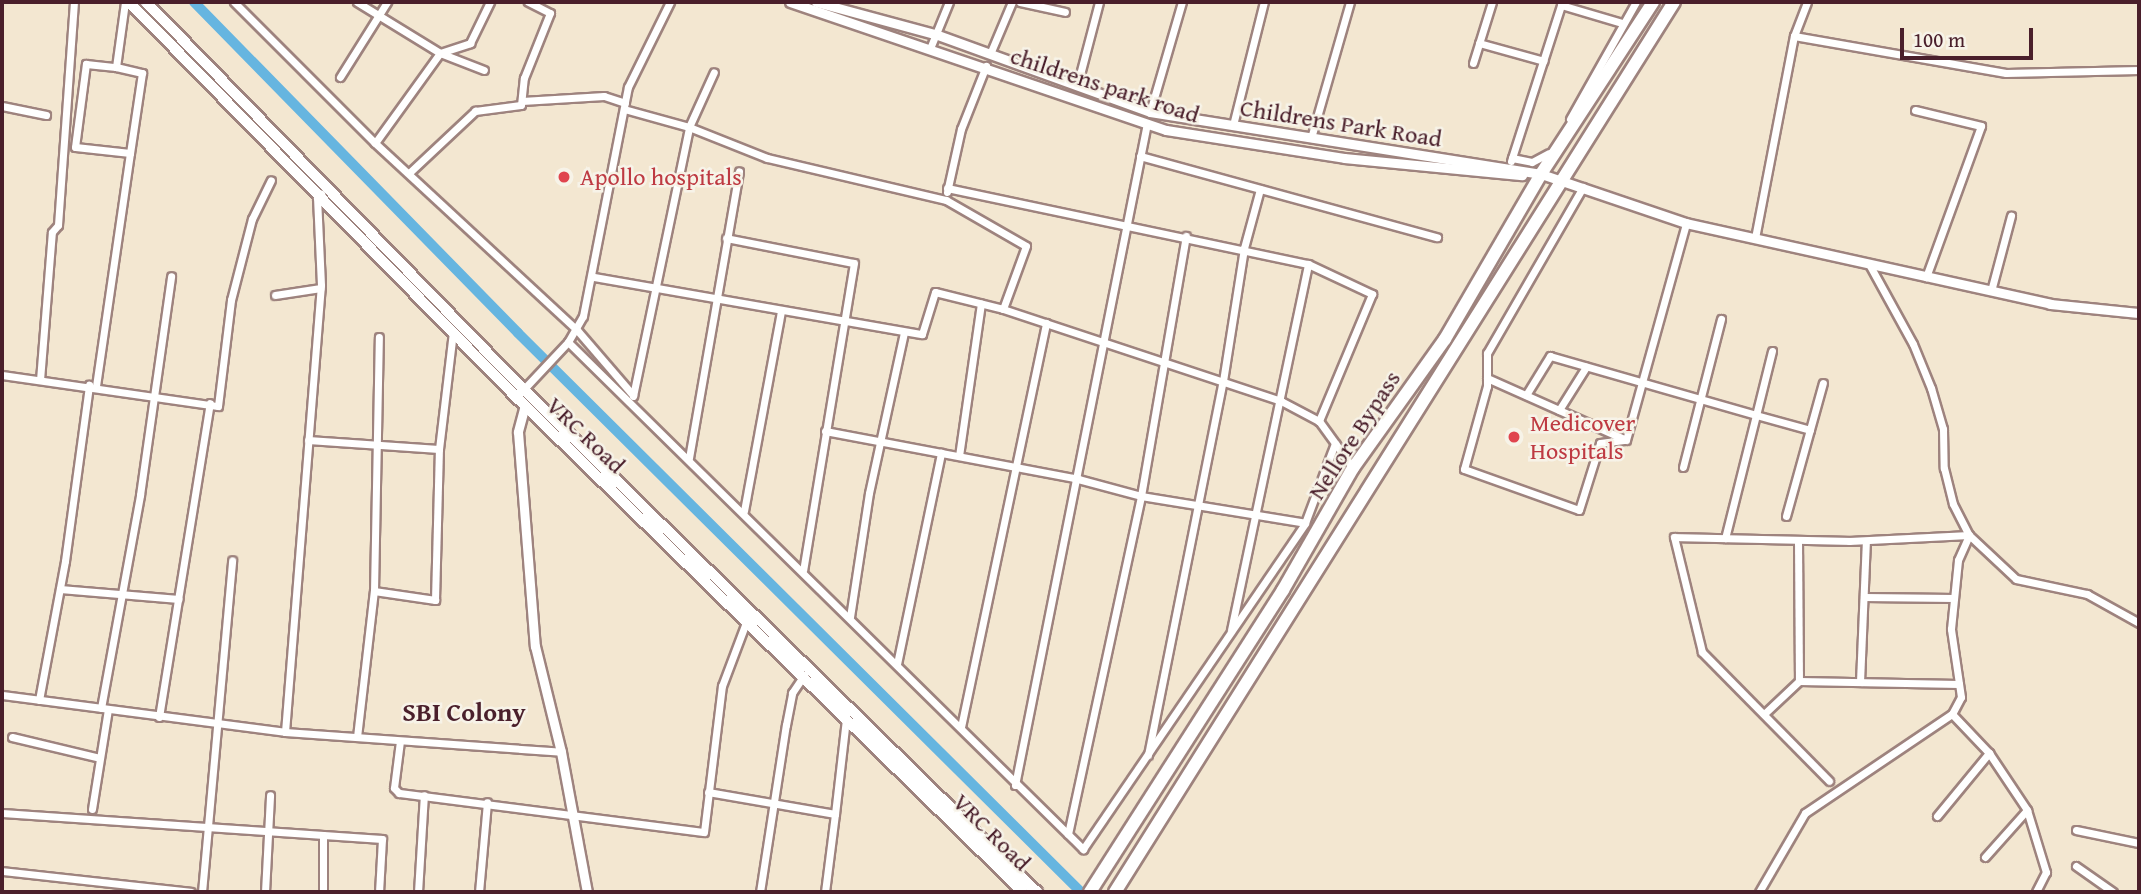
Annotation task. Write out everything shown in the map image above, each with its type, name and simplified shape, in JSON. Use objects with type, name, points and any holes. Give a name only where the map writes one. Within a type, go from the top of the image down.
[{"type":"highway","name":"Nellore Bypass","points":[[1090,892],[1283,590],[1353,468],[1445,339],[1541,174],[1653,2]]},
{"type":"highway","name":"Nellore Bypass","points":[[1117,889],[1674,2]]},
{"type":"main road","name":"VRC Road","points":[[127,2],[317,198],[519,393],[525,405],[750,616],[805,675],[1023,892]]},
{"type":"main road","points":[[146,2],[327,188],[519,393],[1037,892]]},
{"type":"street","points":[[40,380],[52,232],[58,225],[74,2]]},
{"type":"street","points":[[116,67],[127,2]]},
{"type":"street","points":[[234,2],[375,143],[578,330],[633,395]]},
{"type":"street","points":[[357,2],[440,53],[484,70]]},
{"type":"street","points":[[340,77],[387,2]]},
{"type":"street","points":[[375,143],[440,53],[470,43],[490,2]]},
{"type":"street","points":[[409,173],[475,111],[521,105],[524,78],[550,13],[528,2]]},
{"type":"street","points":[[519,393],[578,330],[594,277],[628,87],[670,2]]},
{"type":"street","name":"childrens park road","points":[[790,2],[931,46],[1147,123],[1252,146],[1541,174],[1686,223],[1991,291],[2112,314],[2139,313]]},
{"type":"street","name":"Childrens Park Road","points":[[816,2],[848,6],[935,34],[1150,112],[1506,172]]},
{"type":"street","points":[[931,46],[949,2]]},
{"type":"street","points":[[990,54],[1012,2]]},
{"type":"street","points":[[1020,2],[1065,12]]},
{"type":"street","points":[[1077,86],[1099,2]]},
{"type":"street","points":[[1150,112],[1182,2]]},
{"type":"street","points":[[1233,125],[1264,2]]},
{"type":"street","points":[[1311,138],[1350,2]]},
{"type":"street","points":[[1474,63],[1492,2]]},
{"type":"street","points":[[1512,158],[1544,160],[1558,142],[1636,2]]},
{"type":"street","points":[[1755,238],[1794,36],[1807,2]]},
{"type":"street","points":[[1506,172],[1545,61],[1562,3],[1622,23]]},
{"type":"street","points":[[1794,36],[2006,73],[2139,70]]},
{"type":"street","points":[[1479,43],[1545,61]]},
{"type":"street","points":[[39,699],[60,589],[130,153],[142,73],[86,64],[75,147],[130,153]]},
{"type":"street","points":[[946,200],[961,129],[986,66]]},
{"type":"street","points":[[633,404],[689,127],[714,72]]},
{"type":"street","points":[[522,101],[604,96],[767,158],[946,200],[1026,246],[1003,309]]},
{"type":"street","points":[[2,106],[46,115]]},
{"type":"street","points":[[1915,110],[1981,126],[1926,276]]},
{"type":"street","points":[[1015,785],[1147,123]]},
{"type":"street","points":[[1140,156],[1437,237]]},
{"type":"street","points":[[689,458],[739,171]]},
{"type":"street","points":[[2,374],[154,394],[218,406],[231,300],[252,219],[271,180]]},
{"type":"street","points":[[1583,187],[1487,353],[1487,378],[1464,469],[1579,510],[1600,443],[1626,440]]},
{"type":"street","points":[[285,732],[320,288],[317,198],[327,188]]},
{"type":"street","points":[[947,188],[1244,248],[1308,264],[1372,294],[1319,421]]},
{"type":"street","points":[[1147,760],[1223,381],[1244,248],[1260,189]]},
{"type":"street","points":[[1991,291],[2011,216]]},
{"type":"street","points":[[1626,440],[1686,223]]},
{"type":"street","points":[[1068,834],[1141,496],[1186,236]]},
{"type":"street","points":[[726,238],[854,264],[803,570]]},
{"type":"street","points":[[1229,636],[1257,517],[1308,264]]},
{"type":"street","points":[[1869,264],[1913,344],[1931,388],[1943,429],[1944,468],[1953,504],[1969,535],[2016,579],[2087,594],[2139,623]]},
{"type":"street","points":[[92,809],[104,708],[172,276]]},
{"type":"street","points":[[594,277],[904,333],[922,334],[935,292],[1003,309],[1281,401],[1319,421],[1353,468]]},
{"type":"street","points":[[275,295],[320,288]]},
{"type":"street","points":[[959,456],[981,304]]},
{"type":"street","points":[[744,511],[781,311]]},
{"type":"street","points":[[1683,467],[1703,401],[1721,319]]},
{"type":"street","points":[[961,727],[1046,323]]},
{"type":"street","points":[[374,591],[435,600],[439,449],[453,332]]},
{"type":"street","points":[[850,617],[869,493],[883,440],[904,333]]},
{"type":"street","points":[[357,737],[374,591],[379,337]]},
{"type":"street","points":[[568,342],[744,511],[961,727],[1015,785],[1083,849],[1147,760],[1305,523],[1335,443]]},
{"type":"street","points":[[1726,538],[1772,351]]},
{"type":"street","points":[[1526,395],[1550,356],[1810,430]]},
{"type":"street","points":[[1559,410],[1586,367]]},
{"type":"street","points":[[1487,378],[1626,440]]},
{"type":"street","points":[[1786,516],[1824,383]]},
{"type":"street","points":[[159,717],[210,403]]},
{"type":"street","points":[[525,405],[518,445],[535,646],[561,752],[587,892]]},
{"type":"street","points":[[825,430],[1078,479],[1141,496],[1305,523]]},
{"type":"street","points":[[308,440],[439,449]]},
{"type":"street","points":[[897,664],[941,453]]},
{"type":"street","points":[[1829,781],[1702,652],[1674,537],[1866,541],[1969,535]]},
{"type":"street","points":[[1759,892],[1805,813],[1952,714],[1961,697],[1951,629],[1958,560],[1969,535]]},
{"type":"street","points":[[1798,540],[1799,681]]},
{"type":"street","points":[[1860,682],[1866,541]]},
{"type":"street","points":[[202,892],[232,560]]},
{"type":"street","points":[[60,589],[122,592],[180,599]]},
{"type":"street","points":[[1864,597],[1954,598]]},
{"type":"street","points":[[400,741],[394,788],[424,796],[704,832],[722,686],[750,616]]},
{"type":"street","points":[[760,892],[792,693],[805,675]]},
{"type":"street","points":[[1764,714],[1799,681],[1959,684]]},
{"type":"street","points":[[2,695],[285,732],[561,752]]},
{"type":"street","points":[[1952,714],[1989,753],[2027,810],[2046,872],[2036,892]]},
{"type":"street","points":[[825,892],[847,716]]},
{"type":"street","points":[[12,737],[100,758]]},
{"type":"street","points":[[1937,816],[1989,753]]},
{"type":"street","points":[[708,792],[835,814]]},
{"type":"street","points":[[265,892],[270,796]]},
{"type":"street","points":[[418,892],[424,796]]},
{"type":"street","points":[[479,892],[486,802]]},
{"type":"street","points":[[1985,857],[2027,810]]},
{"type":"street","points":[[2,813],[382,839],[379,892]]},
{"type":"street","points":[[2076,830],[2139,843]]},
{"type":"street","points":[[323,835],[323,892]]},
{"type":"street","points":[[2076,866],[2113,892]]},
{"type":"street","points":[[2,871],[191,892]]},
{"type":"waterway","points":[[194,2],[518,333],[1081,892]]},
{"type":"place","name":"Apollo hospitals","points":[[564,177]]},
{"type":"place","name":"Medicover Hospitals","points":[[1514,437]]},
{"type":"district","name":"SBI Colony","points":[[464,712]]}]
